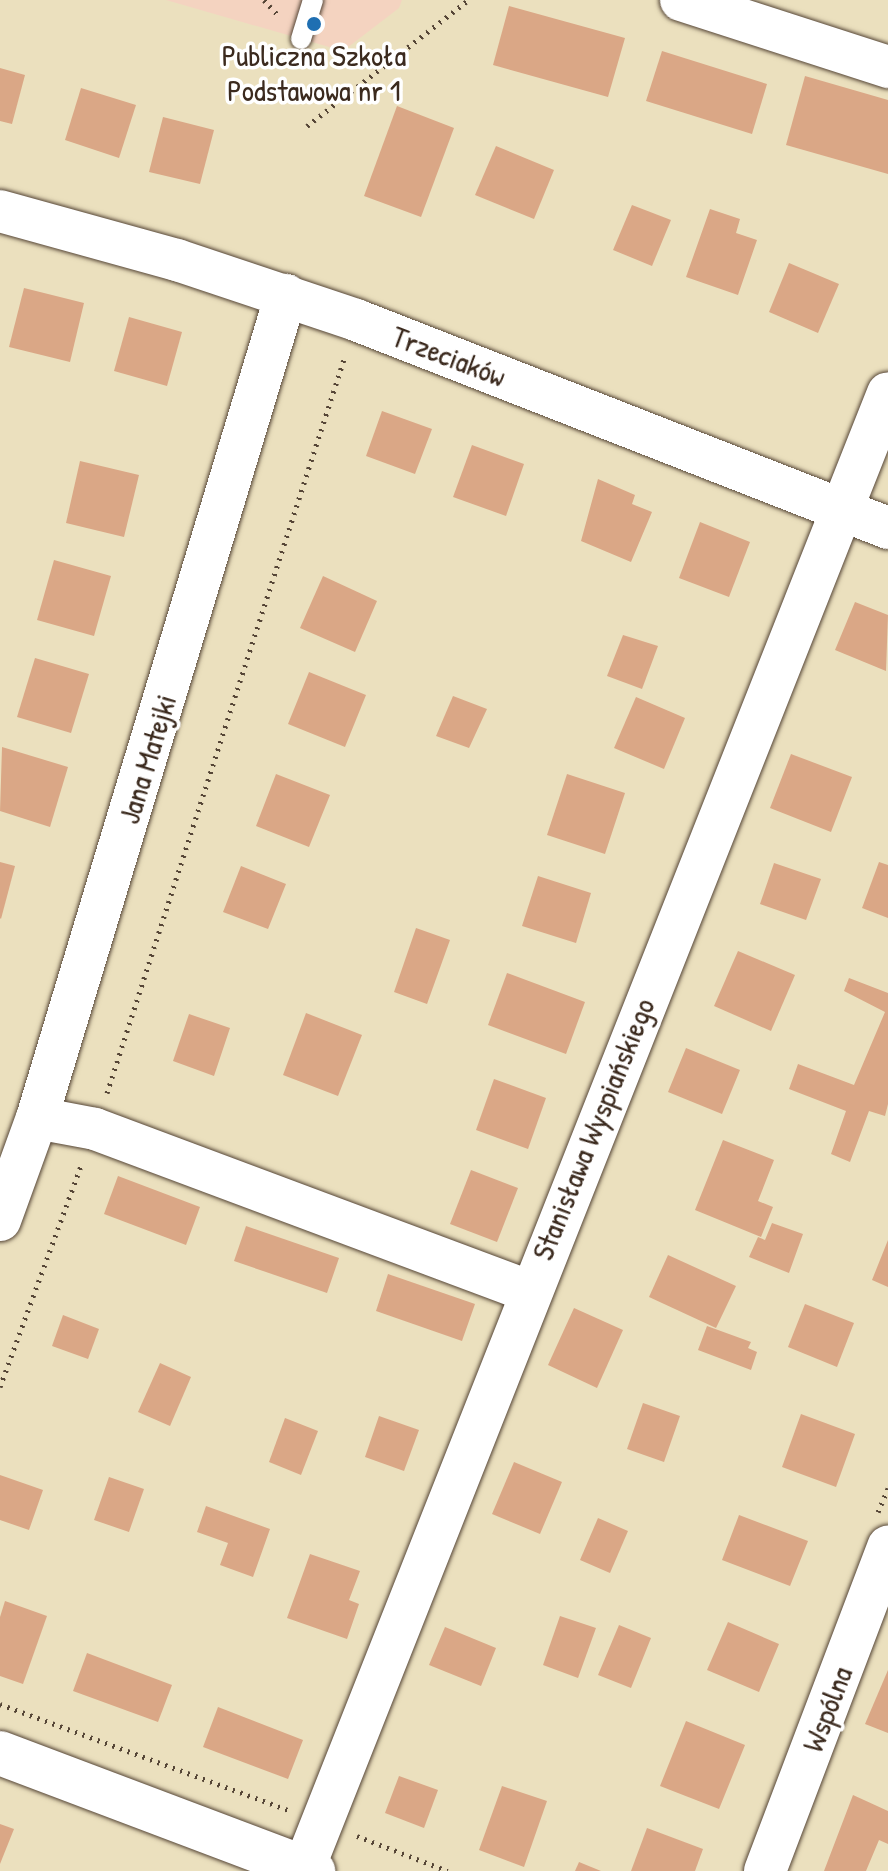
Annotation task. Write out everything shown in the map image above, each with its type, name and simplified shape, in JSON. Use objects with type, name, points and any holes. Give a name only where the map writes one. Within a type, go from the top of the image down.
[{"type":"main road","points":[[0,1753],[308,1870]]},
{"type":"street","points":[[681,0],[888,67]]},
{"type":"street","name":"Trzeciaków","points":[[0,211],[286,295],[888,528]]},
{"type":"street","name":"Jana Matejki","points":[[0,1220],[37,1118],[286,295]]},
{"type":"street","name":"Stanisława Wyspiańskiego","points":[[308,1870],[322,1823],[528,1291],[888,393]]},
{"type":"street","points":[[37,1118],[95,1129],[528,1291]]},
{"type":"street","name":"Wspólna","points":[[765,1871],[888,1547]]},
{"type":"lane","points":[[301,39],[313,0]]},
{"type":"path","points":[[307,126],[468,0]]},
{"type":"path","points":[[0,1387],[95,1129],[356,320]]},
{"type":"path","points":[[0,1704],[448,1871]]},
{"type":"shaded area","name":"Publiczna Szkoła Podstawowa nr 1","points":[[166,0],[402,0],[399,8],[343,51]]},
{"type":"building","points":[[509,6],[625,38],[608,97],[493,65]]},
{"type":"building","points":[[662,51],[767,84],[752,134],[646,101]]},
{"type":"building","points":[[0,68],[25,75],[12,124],[0,121]]},
{"type":"building","points":[[805,76],[888,100],[888,174],[786,145]]},
{"type":"building","points":[[81,88],[136,105],[119,158],[65,140]]},
{"type":"building","points":[[397,106],[454,128],[421,217],[364,196]]},
{"type":"building","points":[[163,117],[214,130],[200,184],[149,172]]},
{"type":"building","points":[[496,146],[554,170],[534,219],[475,195]]},
{"type":"building","points":[[632,205],[671,220],[652,266],[613,250]]},
{"type":"building","points":[[710,209],[740,219],[736,233],[757,240],[738,295],[686,277]]},
{"type":"building","points":[[789,263],[839,284],[818,333],[769,312]]},
{"type":"building","points":[[24,288],[84,303],[70,362],[9,347]]},
{"type":"building","points":[[129,317],[182,332],[167,386],[114,371]]},
{"type":"building","points":[[382,411],[432,429],[415,474],[366,456]]},
{"type":"building","points":[[472,445],[524,464],[506,516],[453,497]]},
{"type":"building","points":[[80,461],[139,475],[124,537],[66,523]]},
{"type":"building","points":[[598,479],[635,495],[632,504],[652,512],[631,562],[581,541]]},
{"type":"building","points":[[700,522],[750,542],[729,597],[679,578]]},
{"type":"building","points":[[54,560],[111,576],[94,636],[37,620]]},
{"type":"building","points":[[323,576],[377,601],[355,652],[300,628]]},
{"type":"building","points":[[855,602],[888,615],[886,671],[835,650]]},
{"type":"building","points":[[623,635],[658,646],[642,689],[607,676]]},
{"type":"building","points":[[35,658],[89,674],[71,733],[17,717]]},
{"type":"building","points":[[309,672],[366,695],[345,747],[288,724]]},
{"type":"building","points":[[453,696],[487,709],[469,748],[436,736]]},
{"type":"building","points":[[636,697],[685,718],[664,769],[614,748]]},
{"type":"building","points":[[2,747],[68,767],[50,827],[0,811]]},
{"type":"building","points":[[791,754],[852,777],[831,832],[770,808]]},
{"type":"building","points":[[276,774],[330,795],[309,847],[256,826]]},
{"type":"building","points":[[567,774],[625,793],[605,854],[547,835]]},
{"type":"building","points":[[0,862],[15,866],[1,919],[0,918]]},
{"type":"building","points":[[879,862],[888,865],[888,918],[862,908]]},
{"type":"building","points":[[774,863],[821,879],[806,920],[760,904]]},
{"type":"building","points":[[241,866],[286,884],[268,929],[223,912]]},
{"type":"building","points":[[538,876],[591,893],[576,943],[522,926]]},
{"type":"building","points":[[416,928],[450,940],[427,1004],[394,992]]},
{"type":"building","points":[[738,951],[795,975],[771,1031],[714,1006]]},
{"type":"building","points":[[507,973],[585,1002],[566,1054],[488,1025]]},
{"type":"building","points":[[849,978],[888,993],[888,1104],[885,1116],[869,1111],[850,1162],[831,1154],[846,1111],[789,1089],[798,1064],[854,1085],[885,1012],[844,991]]},
{"type":"building","points":[[306,1013],[362,1035],[338,1096],[283,1075]]},
{"type":"building","points":[[189,1014],[230,1028],[214,1076],[173,1061]]},
{"type":"building","points":[[686,1048],[740,1070],[722,1114],[668,1092]]},
{"type":"building","points":[[494,1079],[546,1098],[528,1149],[476,1130]]},
{"type":"building","points":[[723,1140],[774,1160],[758,1201],[773,1207],[761,1237],[695,1210]]},
{"type":"building","points":[[471,1170],[518,1188],[497,1242],[450,1224]]},
{"type":"building","points":[[118,1176],[200,1207],[186,1245],[104,1214]]},
{"type":"building","points":[[772,1223],[803,1234],[789,1273],[749,1257],[758,1237],[765,1240]]},
{"type":"building","points":[[246,1226],[339,1258],[327,1293],[234,1261]]},
{"type":"building","points":[[888,1240],[888,1287],[872,1280]]},
{"type":"building","points":[[668,1255],[736,1286],[716,1328],[649,1297]]},
{"type":"building","points":[[388,1274],[475,1304],[462,1341],[376,1311]]},
{"type":"building","points":[[805,1304],[854,1323],[837,1367],[788,1347]]},
{"type":"building","points":[[574,1308],[623,1330],[597,1388],[548,1365]]},
{"type":"building","points":[[63,1315],[99,1329],[88,1359],[52,1346]]},
{"type":"building","points":[[707,1326],[751,1342],[748,1348],[757,1352],[751,1370],[698,1350]]},
{"type":"building","points":[[160,1363],[191,1377],[170,1426],[138,1412]]},
{"type":"building","points":[[643,1403],[680,1416],[664,1462],[627,1449]]},
{"type":"building","points":[[801,1414],[855,1434],[836,1487],[782,1467]]},
{"type":"building","points":[[379,1416],[419,1430],[404,1471],[365,1457]]},
{"type":"building","points":[[285,1418],[318,1431],[301,1475],[269,1462]]},
{"type":"building","points":[[514,1462],[562,1482],[540,1534],[492,1514]]},
{"type":"building","points":[[0,1475],[43,1490],[29,1530],[0,1520]]},
{"type":"building","points":[[109,1477],[144,1489],[129,1532],[94,1520]]},
{"type":"building","points":[[206,1506],[270,1529],[253,1577],[220,1565],[228,1543],[197,1532]]},
{"type":"building","points":[[739,1515],[808,1541],[790,1586],[722,1560]]},
{"type":"building","points":[[598,1518],[628,1531],[610,1573],[580,1560]]},
{"type":"building","points":[[310,1554],[360,1571],[349,1600],[359,1604],[347,1639],[287,1618]]},
{"type":"building","points":[[5,1601],[47,1616],[23,1684],[0,1676],[0,1617]]},
{"type":"building","points":[[560,1616],[596,1628],[578,1678],[543,1665]]},
{"type":"building","points":[[728,1622],[779,1644],[759,1692],[707,1670]]},
{"type":"building","points":[[619,1625],[651,1638],[631,1688],[598,1675]]},
{"type":"building","points":[[445,1627],[496,1648],[481,1686],[429,1665]]},
{"type":"building","points":[[87,1653],[172,1685],[158,1722],[73,1691]]},
{"type":"building","points":[[888,1670],[888,1733],[865,1724]]},
{"type":"building","points":[[218,1707],[303,1740],[288,1779],[203,1747]]},
{"type":"building","points":[[686,1721],[745,1745],[719,1809],[660,1786]]},
{"type":"building","points":[[399,1776],[438,1790],[424,1828],[385,1813]]},
{"type":"building","points":[[502,1786],[547,1801],[524,1867],[479,1850]]},
{"type":"building","points":[[853,1795],[888,1811],[888,1844],[879,1840],[866,1871],[824,1871]]},
{"type":"building","points":[[0,1824],[14,1829],[0,1864]]},
{"type":"building","points":[[647,1828],[703,1849],[695,1871],[631,1871]]},
{"type":"building","points":[[579,1862],[601,1871],[575,1871]]},
{"type":"place","name":"Publiczna Szkoła Podstawowa nr 1","points":[[314,24]]}]
